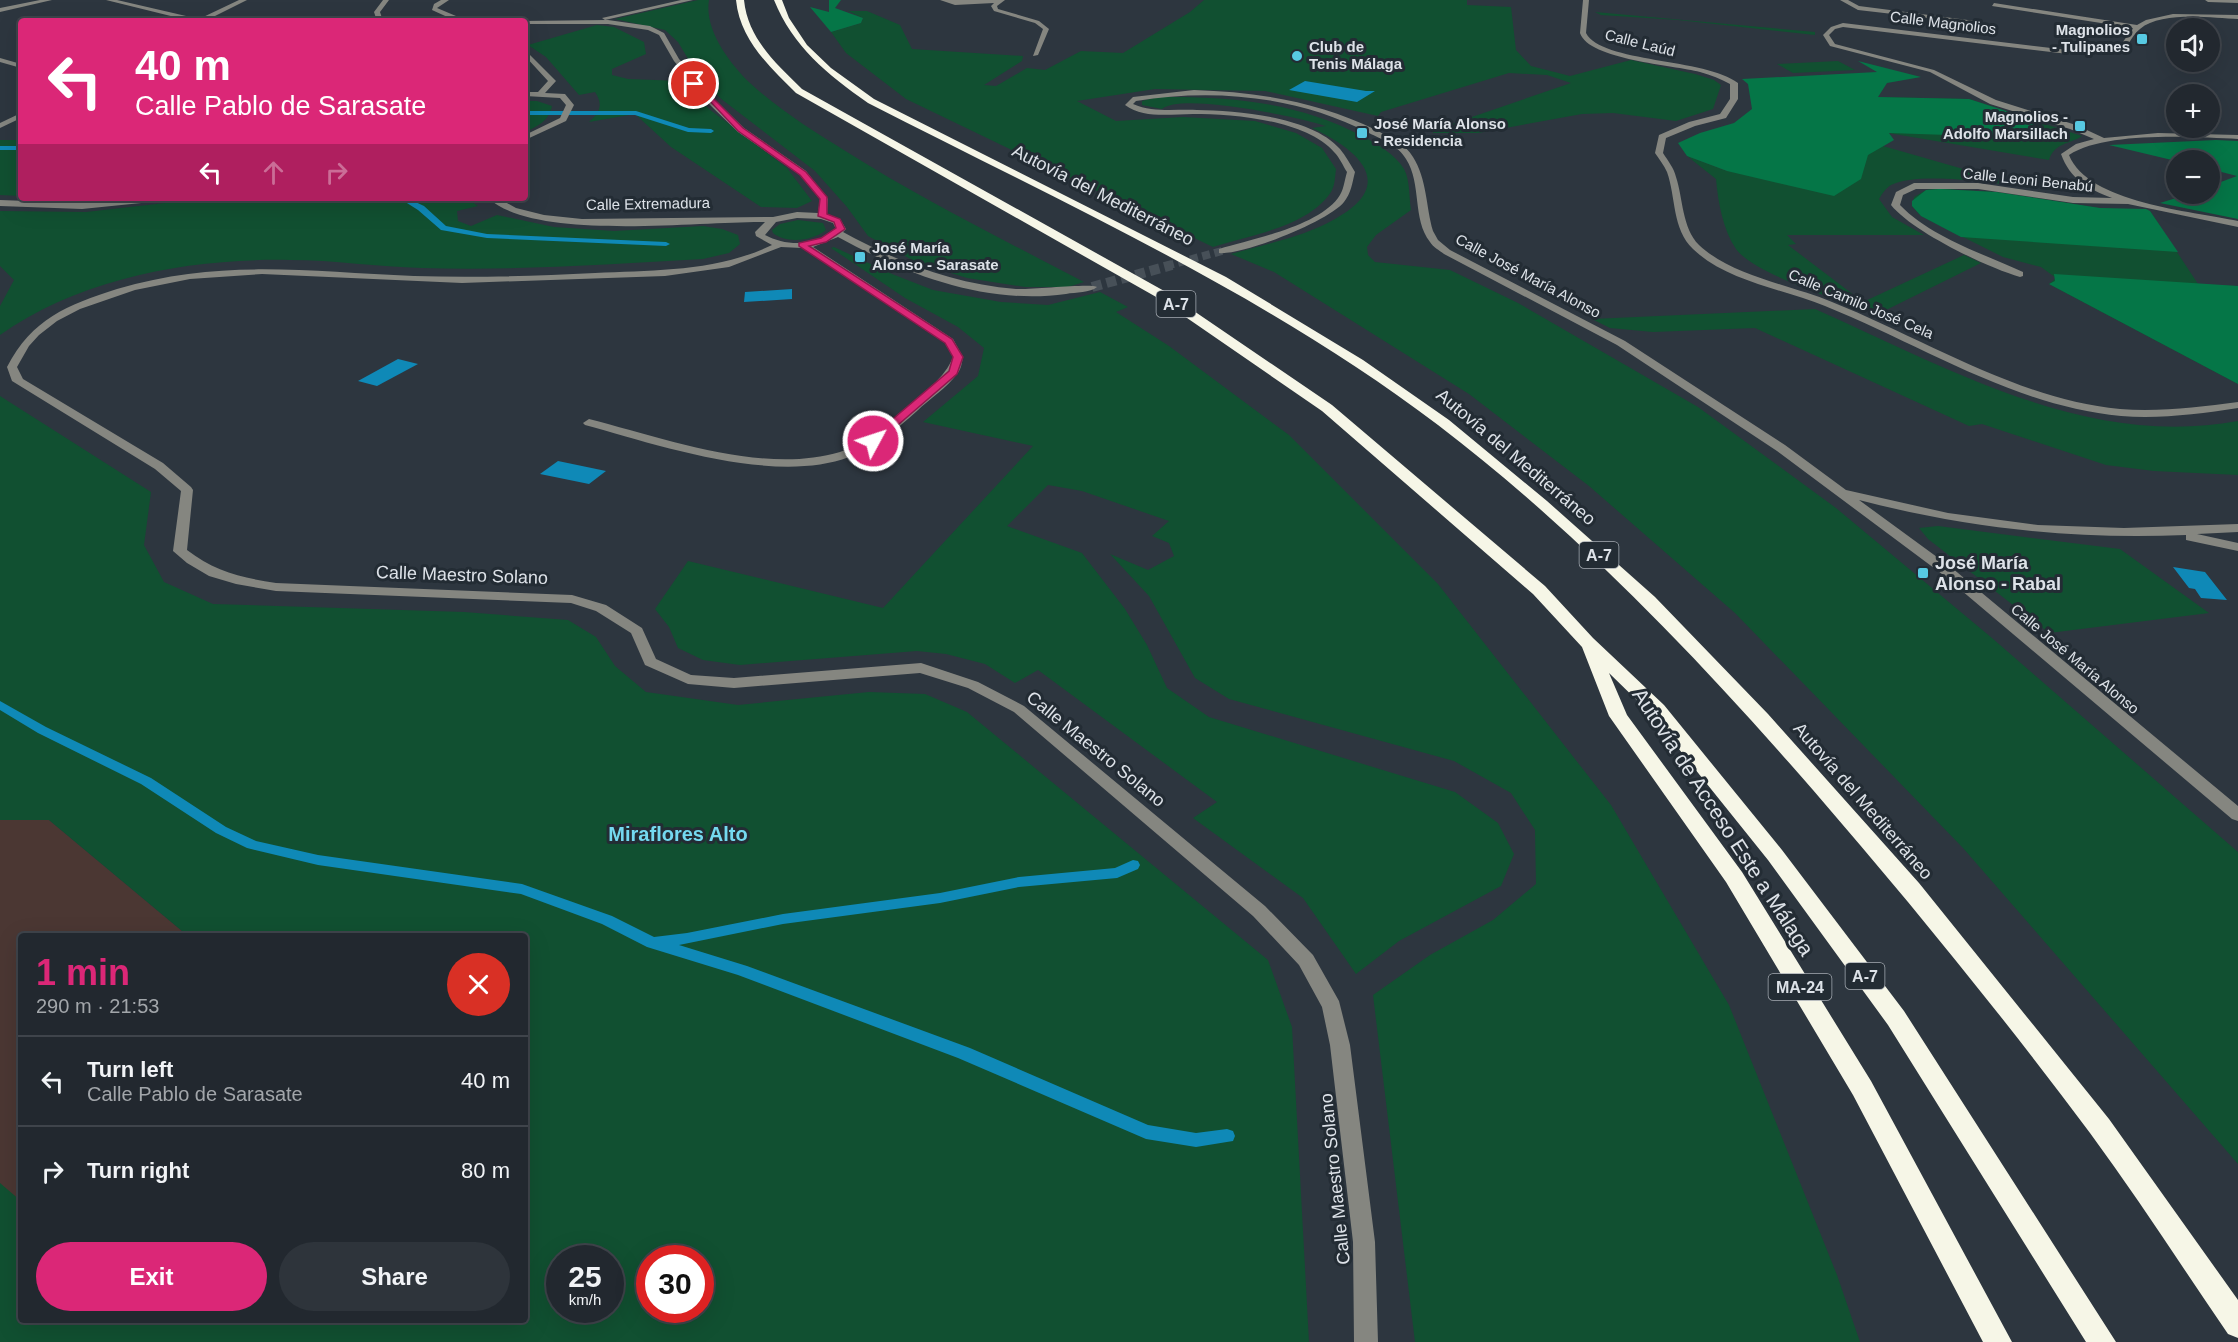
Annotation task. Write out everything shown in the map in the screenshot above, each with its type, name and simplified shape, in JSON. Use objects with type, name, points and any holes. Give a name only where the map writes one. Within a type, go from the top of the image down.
[{"type":"highway","name":"Autovía del Mediterráneo","points":[[778,0],[787,24],[805,49],[832,74],[871,101],[1222,280],[1358,363],[1444,423],[1560,520],[1648,601],[1761,718],[1911,890],[2100,1127],[2238,1324]]},
{"type":"highway","name":"A-7","points":[[737,4],[767,59],[799,91],[1162,295],[1327,408],[1539,590],[1587,642],[1657,710],[1775,855],[1896,1018],[2102,1342]]},
{"type":"highway","name":"Autovía de Acceso Este a Málaga","points":[[1587,642],[1618,716],[1734,877],[1862,1088],[1998,1342]]},
{"type":"street","points":[[0,10],[49,0]]},
{"type":"street","points":[[109,0],[183,18]]},
{"type":"street","points":[[199,18],[226,0]]},
{"type":"street","points":[[202,18],[244,0]]},
{"type":"street","points":[[379,18],[377,12],[386,0]]},
{"type":"street","points":[[446,0],[436,5],[434,9],[454,18]]},
{"type":"street","points":[[584,21],[690,0]]},
{"type":"street","points":[[942,0],[956,3],[1001,1]]},
{"type":"street","name":"Calle Laúd","points":[[1586,0],[1583,35],[1587,41],[1621,54],[1729,79]]},
{"type":"street","points":[[1843,0],[1858,8],[1869,10],[1980,22]]},
{"type":"street","points":[[2208,0],[2238,1]]},
{"type":"street","points":[[1001,1],[994,6],[996,10],[1037,22],[1046,29],[1035,55]]},
{"type":"street","points":[[1994,5],[2139,27],[2175,17],[2238,17]]},
{"type":"street","points":[[528,22],[584,21],[650,28],[662,34],[676,60],[712,102],[741,130],[803,173],[824,199],[822,216],[837,221],[841,229],[838,233],[823,240],[802,244],[780,244],[765,239],[760,232],[772,220]]},
{"type":"street","name":"Calle Magnolios","points":[[2103,140],[2073,127],[1993,102],[1932,71],[1832,45],[1826,35],[1833,28],[1843,25],[2098,54],[2119,52],[2139,27]]},
{"type":"street","points":[[528,55],[552,81],[542,93]]},
{"type":"street","points":[[0,60],[18,65]]},
{"type":"street","name":"Calle Camilo José Cela","points":[[1729,79],[1736,87],[1734,99],[1723,116],[1692,124],[1662,137],[1659,153],[1672,175],[1683,227],[1695,246],[1716,260],[1827,303],[2019,387],[2079,406],[2126,413],[2179,414],[2238,405]]},
{"type":"street","name":"Calle José María Alonso","points":[[1222,251],[1288,231],[1324,215],[1347,193],[1351,172],[1335,148],[1310,132],[1247,116],[1140,111],[1129,105],[1133,99],[1176,93],[1253,97],[1323,111],[1372,131],[1408,154],[1420,177],[1433,239],[1447,252],[1622,343],[1839,490],[1947,572],[2238,815]]},
{"type":"street","points":[[528,94],[562,96],[570,105],[568,112],[550,127],[528,137]]},
{"type":"street","points":[[0,119],[18,110]]},
{"type":"street","points":[[0,126],[18,117]]},
{"type":"street","points":[[2128,201],[2086,184],[2069,170],[2065,154],[2081,145],[2103,140],[2218,135],[2238,137]]},
{"type":"street","name":"Calle Leoni Benabú","points":[[2020,273],[1919,225],[1902,214],[1895,205],[1899,194],[1914,186],[1945,185],[2005,189],[2073,200],[2128,201],[2238,224]]},
{"type":"street","points":[[0,203],[82,206],[131,201]]},
{"type":"street","name":"Calle Extremadura","points":[[495,201],[500,206],[533,215],[586,222],[740,218],[772,220],[797,215],[822,216]]},
{"type":"street","points":[[838,233],[898,266],[961,285],[1020,293],[1065,292],[1092,287]]},
{"type":"street","name":"Calle Maestro Solano","points":[[780,244],[756,256],[720,267],[633,273],[533,278],[415,279],[239,271],[162,282],[91,301],[51,321],[24,344],[12,367],[18,381],[159,466],[187,490],[180,551],[197,566],[229,580],[276,586],[572,599],[601,608],[637,631],[650,662],[688,679],[734,683],[921,668],[973,685],[1019,709],[1259,911],[1306,960],[1332,1006],[1340,1045],[1364,1242],[1366,1342]]},
{"type":"street","points":[[589,423],[746,460],[786,464],[818,460],[873,441],[953,372],[958,357],[949,341],[802,244]]},
{"type":"street","points":[[1839,490],[1917,511],[2007,526],[2097,532],[2169,532],[2238,528]]},
{"type":"street","points":[[2169,532],[2238,547]]},
{"type":"shaded area","points":[[0,820],[49,820],[184,933],[18,933],[18,1223],[0,1205]]},
{"type":"green space","points":[[698,0],[709,0],[710,22],[726,56],[750,83],[784,111],[905,187],[1084,282],[1068,287],[1025,287],[967,278],[916,262],[868,236],[847,207],[815,171],[720,98],[696,72],[678,42],[665,30],[615,19]]},
{"type":"green space","points":[[829,0],[841,0],[835,8],[863,18],[861,23],[831,32],[810,7],[829,12]]},
{"type":"green space","points":[[1204,0],[1467,0],[1467,5],[1511,7],[1516,50],[1531,66],[1570,76],[1631,60],[1695,74],[1714,80],[1721,85],[1713,109],[1676,121],[1613,113],[1582,114],[1478,133],[1433,133],[1434,130],[1571,83],[1547,75],[1509,73],[1381,112],[1378,116],[1265,91],[1155,89],[1077,101],[1116,121],[1183,117],[1255,121],[1296,133],[1322,148],[1336,169],[1332,190],[1321,204],[1293,222],[1261,234],[1213,247],[906,99],[846,53],[831,32],[861,23],[863,18],[848,11],[867,11],[900,25],[912,49],[1023,56],[1022,61],[984,85],[996,86],[1027,68],[1045,70],[1081,51],[1123,53],[1190,12]]},
{"type":"green space","points":[[1595,12],[1815,32],[1815,35],[1678,20],[1601,15]]},
{"type":"green space","points":[[597,25],[614,27],[644,42],[646,54],[612,69],[612,75],[628,79],[681,81],[709,109],[787,168],[812,201],[797,208],[761,207],[671,147],[635,114],[589,122],[600,105],[595,92],[579,95],[546,57],[528,45]]},
{"type":"green space","points":[[1838,61],[1855,70],[1793,73],[1777,64]]},
{"type":"green space","points":[[1858,61],[1921,77],[1887,83],[1878,97],[1969,99],[2040,122],[2028,133],[1978,136],[1889,133],[1894,140],[1868,155],[1861,179],[1834,196],[1727,171],[1687,156],[1678,143],[1700,133],[1734,123],[1752,109],[1748,84],[1742,79],[1877,72]]},
{"type":"green space","points":[[1158,97],[1236,100],[1288,108],[1338,125],[1385,150],[1396,159],[1406,173],[1411,210],[1376,235],[1367,247],[1368,255],[1375,262],[1450,270],[1518,303],[1698,407],[1836,508],[1992,638],[2238,852],[2238,1164],[1963,848],[1735,613],[1589,486],[1469,394],[1274,272],[1231,254],[1323,225],[1354,206],[1365,193],[1368,180],[1364,168],[1356,157],[1344,146],[1312,128],[1326,126],[1267,112],[1215,105],[1173,104],[1162,109],[1142,105],[1142,101]]},
{"type":"green space","points":[[1877,97],[1969,99],[2082,136],[2058,147],[2049,160],[1888,133]]},
{"type":"green space","points":[[528,101],[537,101],[552,106],[546,119],[528,130]]},
{"type":"green space","points":[[0,140],[18,140],[18,196],[0,195]]},
{"type":"green space","points":[[2238,141],[2238,219],[2160,203],[2166,201],[2166,204],[2220,204],[2220,182],[2237,176],[2220,172],[2220,150],[2166,150],[2166,159],[2109,145]]},
{"type":"green space","points":[[1883,146],[2026,187],[1937,178],[1903,181],[1891,185],[1879,199],[1892,217],[1924,235],[1787,235],[1796,244],[1788,245],[1863,302],[1964,255],[1981,263],[1878,314],[1802,287],[1746,259],[1736,249],[1724,225],[1716,179],[1687,156],[1727,171]]},
{"type":"green space","points":[[1926,190],[1996,192],[2099,208],[2150,211],[2198,284],[2238,286],[2238,384],[2049,284],[2056,278],[2041,267],[2003,257],[1921,216],[1912,206],[1914,197]]},
{"type":"green space","points":[[1926,190],[1996,192],[2100,208],[2146,209],[2150,211],[2178,252],[1961,237],[1921,216],[1912,206],[1912,201]]},
{"type":"green space","points":[[183,201],[470,201],[478,206],[457,211],[458,221],[471,226],[497,215],[554,227],[614,231],[703,226],[722,229],[738,235],[740,244],[729,253],[703,259],[527,268],[422,268],[290,260],[215,263],[139,275],[102,285],[32,315],[0,335],[0,306],[14,280],[0,266],[0,211],[86,212]]},
{"type":"green space","points":[[798,220],[823,223],[826,230],[814,237],[800,240],[785,239],[773,233],[772,230],[780,224]]},
{"type":"green space","points":[[834,247],[933,290],[1001,302],[1048,305],[1100,292],[1128,307],[1116,312],[1169,346],[1289,435],[1438,584],[1611,805],[1729,1005],[1837,1275],[1860,1342],[1415,1342],[1373,995],[1430,955],[1493,920],[1536,884],[1535,830],[1511,793],[1454,761],[1229,699],[1195,678],[1149,596],[1110,554],[1148,570],[1174,556],[1169,543],[1152,536],[1169,521],[1082,491],[1048,485],[1007,526],[1082,553],[1125,609],[1147,645],[1167,688],[1209,717],[1455,792],[1498,823],[1514,854],[1501,886],[1399,941],[1356,974],[1303,898],[1193,818],[1217,802],[1038,670],[1015,683],[985,664],[946,654],[917,651],[740,665],[703,660],[678,648],[669,627],[655,609],[688,561],[883,608],[1033,446],[923,422],[978,376],[984,348],[958,327],[905,298],[831,248]]},
{"type":"green space","points":[[2054,274],[2238,286],[2238,384],[2049,284],[2055,281]]},
{"type":"green space","points":[[1815,309],[1967,378],[2020,398],[2073,413],[2127,424],[2182,427],[2238,421],[2238,475],[2154,471],[2106,465],[1982,424],[1969,426],[1755,328],[1653,332],[1610,328],[1592,319]]},
{"type":"green space","points":[[0,396],[151,492],[144,545],[164,582],[213,604],[464,612],[568,620],[596,637],[615,666],[646,692],[738,705],[869,692],[925,694],[967,712],[1268,960],[1292,1027],[1309,1342],[0,1342],[0,1183],[18,1198],[18,1323],[528,1323],[528,933],[184,933],[49,820],[0,820]]},
{"type":"green space","points":[[1938,526],[2120,549],[2209,613],[2049,633],[1928,539],[1919,528]]},
{"type":"water","points":[[1305,81],[1375,91],[1357,102],[1289,90]]},
{"type":"water","points":[[792,289],[792,299],[744,302],[745,292]]},
{"type":"water","points":[[398,359],[418,364],[377,386],[358,381]]},
{"type":"water","points":[[558,461],[606,471],[589,484],[540,474]]},
{"type":"water","points":[[2173,567],[2205,572],[2227,600],[2201,598],[2195,589],[2189,588]]},
{"type":"waterway","points":[[528,113],[636,113],[688,130],[711,131]]},
{"type":"waterway","points":[[0,148],[18,148]]},
{"type":"waterway","points":[[408,201],[421,208],[444,228],[487,236],[666,244]]},
{"type":"waterway","points":[[0,705],[42,730],[146,781],[221,830],[252,845],[318,860],[522,889],[607,920],[652,943],[742,970],[964,1053],[1146,1132],[1196,1140],[1227,1136]]},
{"type":"waterway","points":[[656,942],[687,939],[783,919],[940,898],[1019,882],[1117,873],[1133,865]]},
{"type":"tunnel","points":[[1166,266],[1222,251]]},
{"type":"tunnel","points":[[1092,287],[1172,265]]},
{"type":"place","name":"Magnolios - Tulipanes","points":[[2142,39]]},
{"type":"place","name":"Club de Tenis Málaga","points":[[1297,56]]},
{"type":"place","name":"Magnolios - Adolfo Marsillach","points":[[2080,126]]},
{"type":"place","name":"José María Alonso - Residencia","points":[[1362,133]]},
{"type":"place","name":"José María Alonso - Sarasate","points":[[860,257]]},
{"type":"place","name":"José María Alonso - Rabal","points":[[1923,573]]},
{"type":"district","name":"Miraflores Alto","points":[[678,834]]},
{"type":"route","points":[[694,84],[741,130],[803,173],[824,199],[822,216],[837,221],[841,229],[832,237],[802,244],[949,341],[958,357],[953,372],[873,441]]}]
